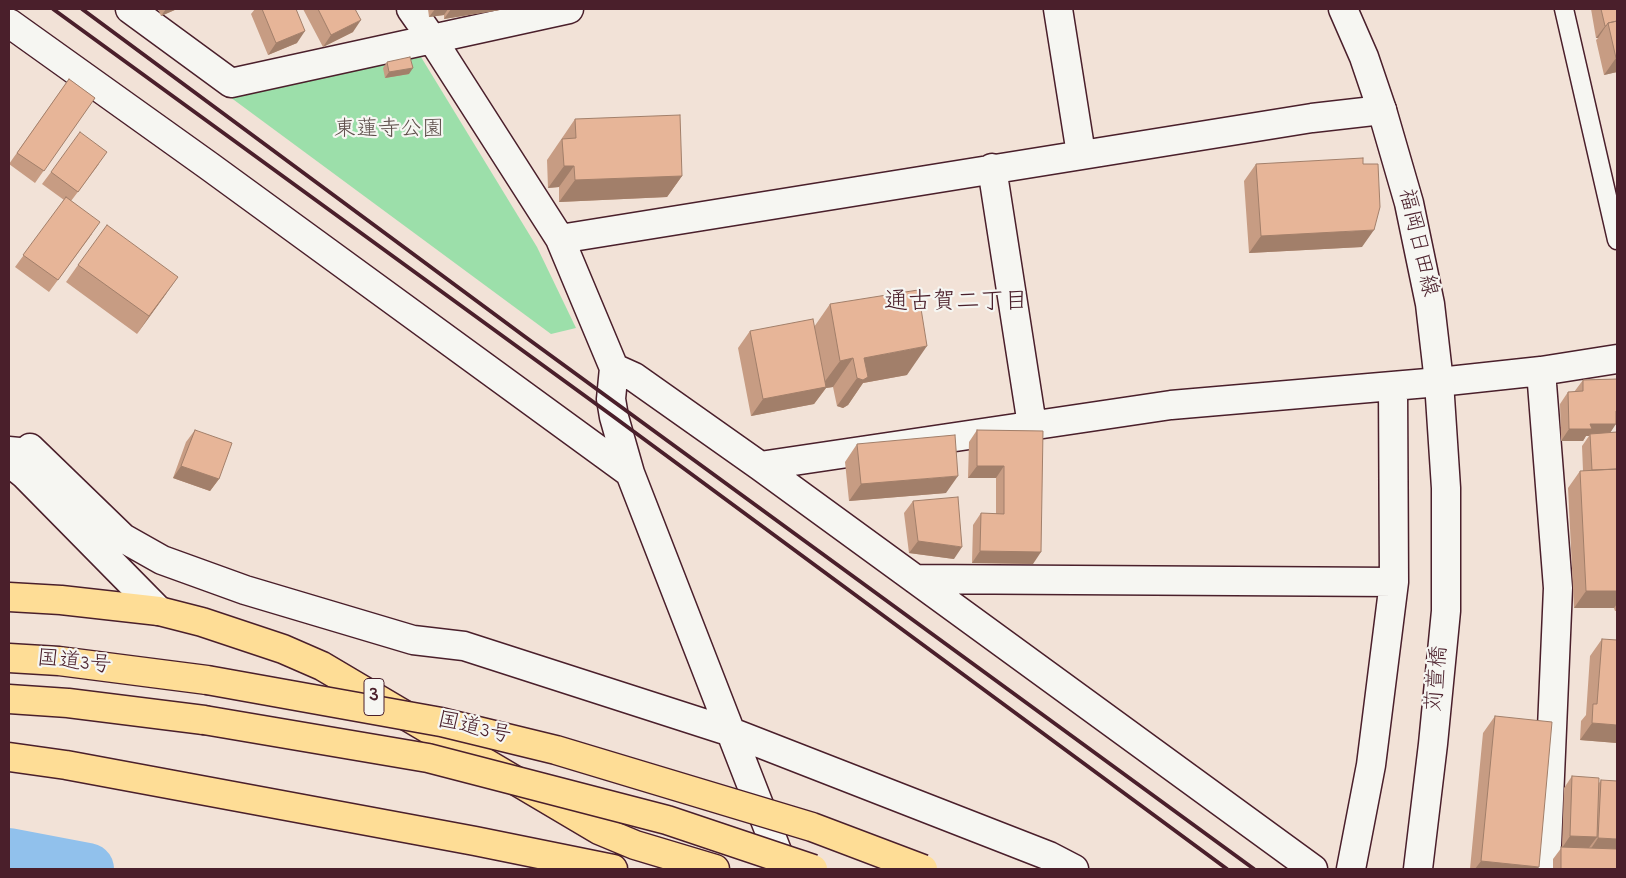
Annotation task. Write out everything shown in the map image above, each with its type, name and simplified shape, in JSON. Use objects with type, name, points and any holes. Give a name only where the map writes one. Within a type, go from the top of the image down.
[{"type":"highway","name":"3","points":[[9,598],[61,600],[158,612],[202,622],[283,649],[322,666],[598,830],[635,845],[715,869]]},
{"type":"highway","name":"国道3号","points":[[9,658],[59,661],[208,680],[441,722],[556,750],[812,827],[923,869]]},
{"type":"highway","name":"国道3号","points":[[9,699],[68,702],[204,720],[428,758],[667,820],[813,869]]},
{"type":"highway","points":[[9,757],[85,768],[475,841],[613,869]]},
{"type":"street","points":[[130,9],[231,83],[569,9]]},
{"type":"street","points":[[411,9],[560,239],[614,368],[611,399],[614,417],[630,473],[784,869]]},
{"type":"street","points":[[1058,9],[1080,154]]},
{"type":"street","name":"福岡日田線","points":[[1343,9],[1364,56],[1409,203],[1428,295],[1439,382],[1446,488]]},
{"type":"street","points":[[9,23],[210,166],[630,473]]},
{"type":"street","points":[[560,239],[1080,154],[1312,118],[1382,110]]},
{"type":"street","points":[[992,168],[1032,424]]},
{"type":"street","points":[[760,466],[1032,424],[1171,405],[1439,382],[1617,359]]},
{"type":"street","points":[[614,368],[634,377],[760,466],[1313,869]]},
{"type":"street","points":[[1540,370],[1558,588],[1546,869]]},
{"type":"street","points":[[1351,869],[1371,765],[1394,582],[1393,386]]},
{"type":"street","points":[[16,452],[25,475],[158,612]]},
{"type":"street","points":[[16,452],[123,538],[162,560],[245,590],[413,640],[464,646],[732,732],[1049,856],[1074,869]]},
{"type":"street","name":"苅萱橋","points":[[1418,869],[1446,611],[1446,488]]},
{"type":"street","points":[[915,579],[1394,582]]},
{"type":"lane","points":[[1564,9],[1617,240]]},
{"type":"green space","name":"東蓮寺公園","points":[[421,57],[537,247],[576,328],[551,334],[230,97]]},
{"type":"building","points":[[262,9],[296,9],[305,31],[276,43]]},
{"type":"building","points":[[318,9],[355,9],[361,20],[331,35]]},
{"type":"building","points":[[1601,9],[1617,9],[1617,21],[1608,23],[1605,26]]},
{"type":"building","points":[[1617,21],[1617,58],[1616,58],[1608,23]]},
{"type":"building","points":[[410,57],[413,68],[389,72],[387,62]]},
{"type":"building","points":[[69,79],[95,98],[44,171],[17,153]]},
{"type":"building","points":[[680,115],[682,176],[575,180],[574,166],[564,166],[562,139],[576,138],[575,119]]},
{"type":"building","points":[[80,132],[107,152],[78,192],[51,172]]},
{"type":"building","points":[[1363,158],[1363,164],[1378,164],[1380,207],[1374,230],[1261,236],[1256,164]]},
{"type":"building","points":[[66,197],[100,222],[58,280],[23,255]]},
{"type":"building","points":[[107,225],[178,277],[149,316],[78,265]]},
{"type":"building","points":[[918,290],[927,346],[864,358],[868,377],[863,380],[857,378],[853,358],[840,361],[830,304]]},
{"type":"building","points":[[813,319],[826,387],[763,399],[750,331]]},
{"type":"building","points":[[1617,379],[1616,424],[1590,424],[1592,429],[1569,429],[1568,392],[1583,391],[1583,380]]},
{"type":"building","points":[[195,430],[232,443],[219,479],[181,466]]},
{"type":"building","points":[[977,430],[1043,431],[1041,552],[980,551],[981,513],[1004,514],[1004,466],[977,466]]},
{"type":"building","points":[[1617,432],[1617,469],[1592,470],[1590,434]]},
{"type":"building","points":[[955,435],[958,476],[861,484],[857,444]]},
{"type":"building","points":[[1617,469],[1617,591],[1586,591],[1580,471]]},
{"type":"building","points":[[958,497],[962,547],[918,541],[913,501]]},
{"type":"building","points":[[1602,639],[1617,640],[1617,725],[1592,723],[1593,704],[1597,704]]},
{"type":"building","points":[[1495,716],[1552,722],[1539,867],[1481,861]]},
{"type":"building","points":[[1572,776],[1599,778],[1597,837],[1570,836]]},
{"type":"building","points":[[1601,780],[1617,781],[1617,839],[1598,838]]},
{"type":"building","points":[[1561,847],[1617,849],[1617,869],[1561,869]]},
{"type":"waterway","points":[[9,854],[88,869]]},
{"type":"railway","points":[[53,9],[614,417],[1227,869]]},
{"type":"railway","points":[[82,9],[524,336],[1254,869]]},
{"type":"district","name":"通古賀二丁目","points":[[956,304]]}]
